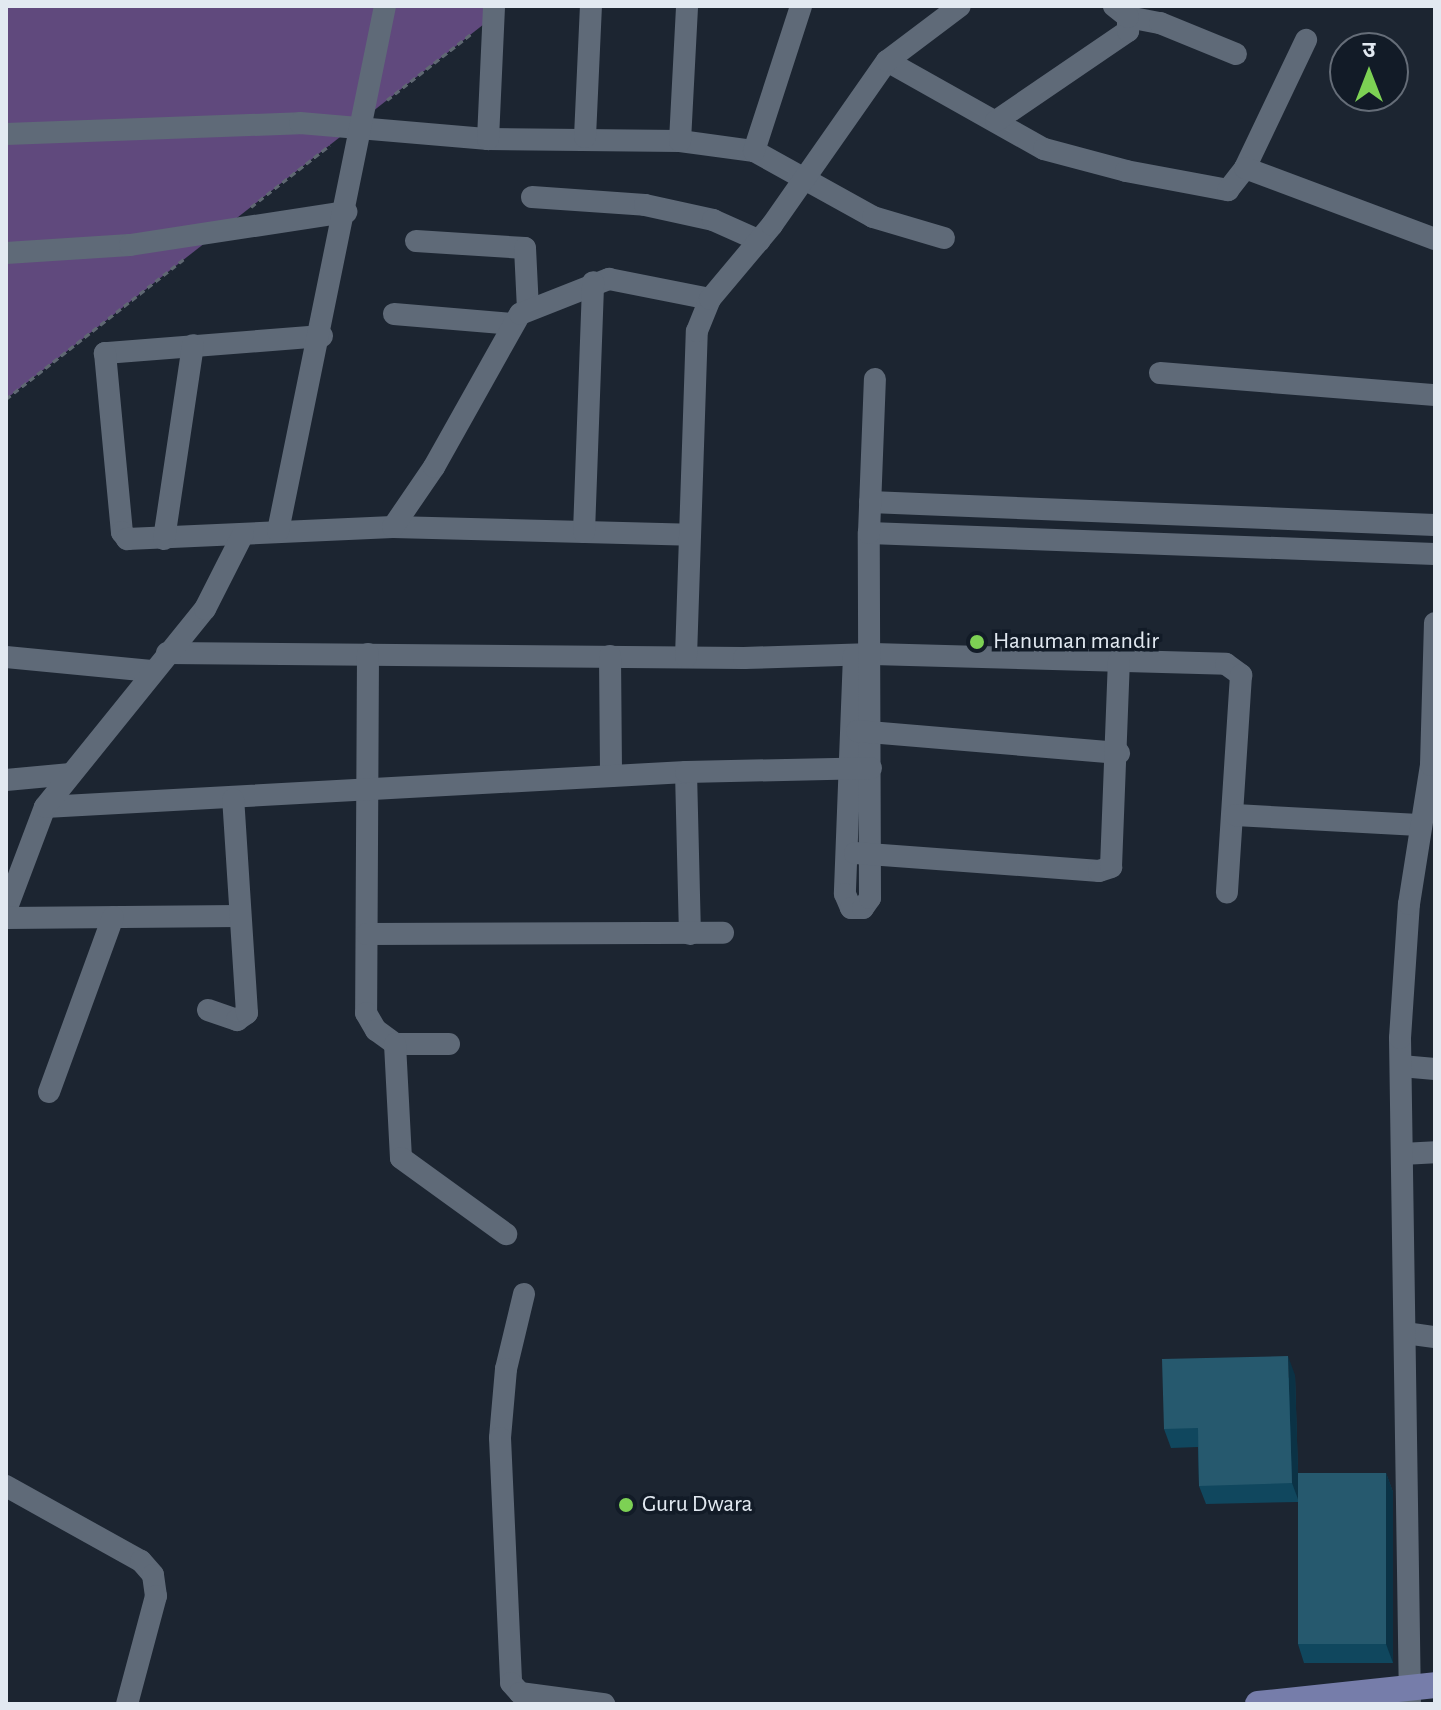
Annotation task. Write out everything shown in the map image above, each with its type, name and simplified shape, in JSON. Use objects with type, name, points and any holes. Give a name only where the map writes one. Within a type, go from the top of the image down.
[{"type":"main road","points":[[1258,1704],[1419,1691]]},
{"type":"street","points":[[278,531],[322,336],[385,6]]},
{"type":"street","points":[[488,139],[494,6]]},
{"type":"street","points":[[585,137],[591,6]]},
{"type":"street","points":[[680,141],[687,6]]},
{"type":"street","points":[[754,151],[801,6]]},
{"type":"street","points":[[686,657],[694,365],[697,331],[710,299],[760,241],[887,61],[959,6]]},
{"type":"street","points":[[996,121],[1128,31],[1121,12]]},
{"type":"street","points":[[1121,12],[1160,23],[1236,54]]},
{"type":"street","points":[[887,61],[1050,151],[1228,190],[1245,168],[1306,40]]},
{"type":"street","points":[[6,134],[300,123],[361,131],[488,139],[585,137],[680,141],[754,151],[803,183],[873,217],[944,238]]},
{"type":"street","points":[[1245,168],[1435,239]]},
{"type":"street","points":[[532,197],[645,205],[713,220],[760,241]]},
{"type":"street","points":[[6,253],[130,245],[346,212]]},
{"type":"street","points":[[393,527],[434,467],[520,317],[525,248],[416,241]]},
{"type":"street","points":[[394,314],[520,317],[593,282],[627,278],[710,299]]},
{"type":"street","points":[[584,532],[593,282]]},
{"type":"street","points":[[322,336],[112,350],[102,360],[122,532],[127,539],[393,527],[690,535]]},
{"type":"street","points":[[164,539],[193,345]]},
{"type":"street","points":[[1160,373],[1435,395]]},
{"type":"street","points":[[856,853],[871,768],[861,731],[875,379]]},
{"type":"street","points":[[870,502],[1435,525]]},
{"type":"street","points":[[869,533],[1435,554]]},
{"type":"street","points":[[6,910],[45,807],[151,671],[205,609],[243,534]]},
{"type":"street","points":[[1419,1691],[1405,1333],[1401,1066],[1409,904],[1419,825],[1433,764],[1435,623]]},
{"type":"street","points":[[167,653],[686,657],[863,654],[1226,664],[1241,675],[1235,815],[1227,893]]},
{"type":"street","points":[[368,654],[364,792],[366,1013],[376,1030],[395,1044],[449,1044]]},
{"type":"street","points":[[610,656],[611,776]]},
{"type":"street","points":[[6,657],[151,671]]},
{"type":"street","points":[[856,853],[1106,870],[1113,859],[1119,753],[1119,661]]},
{"type":"street","points":[[861,731],[1119,753]]},
{"type":"street","points":[[856,853],[848,768],[861,731]]},
{"type":"street","points":[[45,807],[364,792],[686,772],[871,768]]},
{"type":"street","points":[[686,772],[690,934]]},
{"type":"street","points":[[6,780],[71,774]]},
{"type":"street","points":[[208,1010],[246,1018],[233,799]]},
{"type":"street","points":[[1235,815],[1419,825]]},
{"type":"street","points":[[6,918],[239,916]]},
{"type":"street","points":[[49,1092],[113,917]]},
{"type":"street","points":[[367,934],[723,933]]},
{"type":"street","points":[[395,1044],[401,1158],[506,1234]]},
{"type":"street","points":[[1401,1066],[1435,1069]]},
{"type":"street","points":[[1402,1154],[1435,1152]]},
{"type":"street","points":[[524,1294],[506,1369],[500,1438],[511,1683],[520,1693],[604,1704]]},
{"type":"street","points":[[1405,1333],[1435,1337]]},
{"type":"street","points":[[6,1486],[141,1561],[153,1575],[156,1596],[127,1704]]},
{"type":"path","points":[[381,104],[482,26]]},
{"type":"path","points":[[244,212],[331,144]]},
{"type":"path","points":[[6,399],[194,252]]},
{"type":"shaded area","points":[[6,6],[507,6],[6,399]]},
{"type":"building","points":[[1288,1356],[1292,1483],[1199,1486],[1198,1428],[1164,1429],[1162,1359]]},
{"type":"building","points":[[1298,1473],[1386,1473],[1386,1644],[1298,1644]]},
{"type":"place","name":"Hanuman mandir","points":[[977,642]]},
{"type":"place","name":"Guru Dwara","points":[[626,1505]]}]
